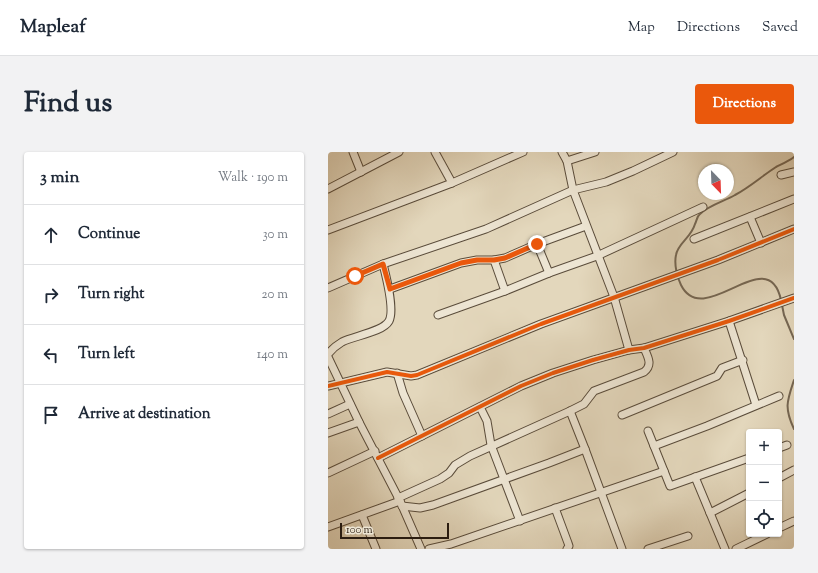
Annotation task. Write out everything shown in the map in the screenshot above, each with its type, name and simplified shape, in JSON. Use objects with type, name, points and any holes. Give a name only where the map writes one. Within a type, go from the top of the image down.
[{"type":"street","points":[[353,152],[361,172]]},
{"type":"street","points":[[328,189],[399,152]]},
{"type":"street","points":[[435,152],[452,183]]},
{"type":"street","points":[[328,230],[452,183],[523,152]]},
{"type":"street","points":[[562,152],[573,190],[614,297],[629,350]]},
{"type":"street","points":[[566,162],[594,152]]},
{"type":"street","points":[[328,288],[383,264],[486,229],[573,190],[606,182],[633,171],[660,155],[673,152]]},
{"type":"street","points":[[781,175],[794,172]]},
{"type":"street","points":[[694,239],[794,199]]},
{"type":"street","points":[[438,315],[598,256],[703,207]]},
{"type":"street","points":[[750,217],[761,242]]},
{"type":"street","points":[[390,289],[461,263],[505,258],[537,244],[586,226]]},
{"type":"street","points":[[328,386],[387,372],[411,376],[417,375],[540,324],[690,270],[794,229]]},
{"type":"street","points":[[537,244],[549,273]]},
{"type":"street","points":[[494,260],[505,291]]},
{"type":"street","points":[[328,354],[342,342],[383,327],[389,322],[391,316],[390,289],[383,264]]},
{"type":"street","points":[[328,473],[422,436],[521,386],[553,373],[629,350],[644,348],[729,321],[794,298]]},
{"type":"street","points":[[729,321],[743,360],[756,405]]},
{"type":"street","points":[[328,527],[400,502],[449,473],[461,460],[584,404],[594,392],[644,372],[648,368],[649,360],[644,348]]},
{"type":"street","points":[[328,357],[340,384],[400,502],[421,549]]},
{"type":"street","points":[[622,415],[717,376],[722,368],[743,360]]},
{"type":"street","points":[[397,373],[403,393],[422,436]]},
{"type":"street","points":[[654,446],[779,396]]},
{"type":"street","points":[[328,414],[350,404]]},
{"type":"street","points":[[480,407],[489,428],[492,445],[520,521]]},
{"type":"street","points":[[570,411],[586,449],[622,549]]},
{"type":"street","points":[[328,433],[359,422]]},
{"type":"street","points":[[648,431],[670,486],[746,459]]},
{"type":"street","points":[[782,447],[786,445]]},
{"type":"street","points":[[400,502],[420,508],[426,507],[586,449]]},
{"type":"street","points":[[782,476],[794,470]]},
{"type":"street","points":[[429,549],[451,544],[664,471]]},
{"type":"street","points":[[695,477],[725,549]]},
{"type":"street","points":[[710,513],[746,495]]},
{"type":"street","points":[[555,508],[569,546],[567,549]]},
{"type":"street","points":[[362,515],[376,549]]},
{"type":"street","points":[[782,527],[794,521]]},
{"type":"street","points":[[648,549],[688,536]]},
{"type":"street","points":[[736,549],[761,537]]},
{"type":"waterway","points":[[781,300],[774,284],[763,279],[750,281],[719,294],[704,298],[691,296],[681,285],[676,270],[675,259],[679,247],[691,233],[699,215],[708,208],[740,192],[776,167],[794,157]]},
{"type":"waterway","points":[[782,305],[784,315],[794,339]]},
{"type":"waterway","points":[[794,380],[788,399],[788,410],[794,429]]},
{"type":"cycle path","points":[[328,386],[387,372],[411,376],[417,375],[541,324],[718,260],[794,229]]},
{"type":"cycle path","points":[[378,458],[521,386],[553,373],[629,350],[644,348],[729,321],[794,298]]},
{"type":"route","points":[[355,276],[383,264],[390,289],[461,263],[505,258],[537,244]]}]
